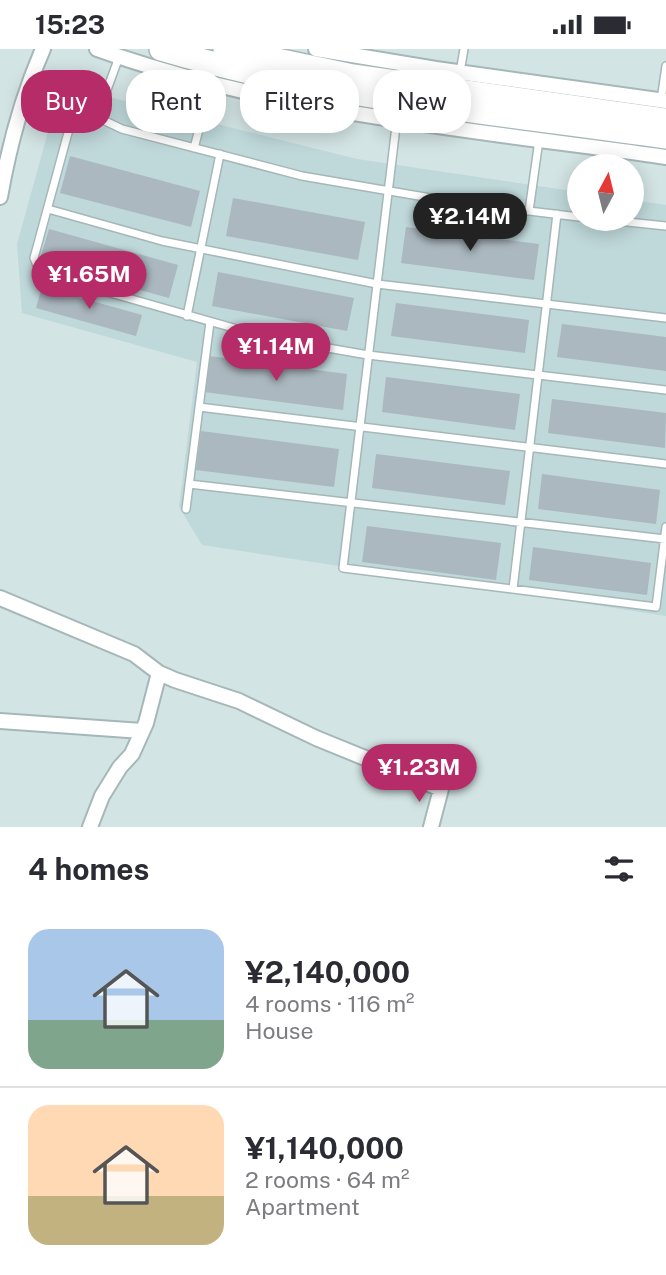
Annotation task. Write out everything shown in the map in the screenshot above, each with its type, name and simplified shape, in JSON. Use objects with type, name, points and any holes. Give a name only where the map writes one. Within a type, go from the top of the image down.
[{"type":"highway","points":[[162,49],[373,103]]},
{"type":"highway","points":[[225,49],[353,76],[373,77]]},
{"type":"highway","points":[[471,84],[664,115]]},
{"type":"highway","points":[[471,111],[664,115]]},
{"type":"street","points":[[34,70],[43,49]]},
{"type":"street","points":[[97,49],[165,70]]},
{"type":"street","points":[[316,49],[406,70]]},
{"type":"street","points":[[226,86],[347,111],[373,110]]},
{"type":"street","points":[[0,197],[4,156],[21,107]]},
{"type":"street","points":[[471,124],[540,139],[666,157]]},
{"type":"street","points":[[0,598],[134,654],[159,673],[239,701],[316,738],[440,789],[431,827]]},
{"type":"street","points":[[90,827],[102,796],[120,767],[132,754],[142,731],[159,673]]},
{"type":"street","points":[[0,721],[142,731]]},
{"type":"lane","points":[[460,70],[464,49]]},
{"type":"lane","points":[[112,76],[119,57]]},
{"type":"lane","points":[[664,115],[666,66]]},
{"type":"lane","points":[[112,124],[302,176],[454,202],[567,215]]},
{"type":"lane","points":[[68,133],[34,258],[40,273],[265,337],[368,355],[666,390]]},
{"type":"lane","points":[[194,148],[198,133]]},
{"type":"lane","points":[[395,133],[343,568],[656,607],[666,527]]},
{"type":"lane","points":[[529,211],[540,139]]},
{"type":"lane","points":[[187,316],[220,155]]},
{"type":"lane","points":[[48,209],[162,241],[377,283],[666,318]]},
{"type":"lane","points":[[513,589],[557,214]]},
{"type":"lane","points":[[644,224],[666,226]]},
{"type":"lane","points":[[186,509],[210,322]]},
{"type":"lane","points":[[199,407],[666,464]]},
{"type":"lane","points":[[189,484],[665,539]]},
{"type":"shaded area","points":[[112,98],[126,101],[126,133],[226,133],[226,126],[240,130],[240,133],[253,133],[357,159],[567,190],[567,231],[644,231],[644,202],[666,205],[666,616],[202,545],[179,507],[197,362],[22,313],[17,244],[48,133],[112,133]]},
{"type":"building","points":[[70,156],[200,191],[191,227],[60,193]]},
{"type":"building","points":[[233,198],[365,222],[358,260],[226,236]]},
{"type":"building","points":[[406,227],[539,244],[534,280],[401,263]]},
{"type":"building","points":[[49,229],[178,265],[169,298],[39,262]]},
{"type":"building","points":[[218,272],[354,298],[347,331],[212,306]]},
{"type":"building","points":[[42,287],[142,315],[136,336],[36,308]]},
{"type":"building","points":[[396,303],[529,320],[525,353],[391,336]]},
{"type":"building","points":[[562,324],[666,337],[666,371],[557,357]]},
{"type":"building","points":[[209,356],[347,374],[343,410],[204,392]]},
{"type":"building","points":[[386,377],[520,394],[515,430],[382,412]]},
{"type":"building","points":[[552,399],[666,413],[665,448],[548,433]]},
{"type":"building","points":[[201,431],[339,449],[334,487],[196,470]]},
{"type":"building","points":[[376,454],[510,471],[505,505],[372,488]]},
{"type":"building","points":[[542,474],[660,490],[656,524],[538,509]]},
{"type":"building","points":[[367,526],[501,543],[496,580],[362,562]]},
{"type":"building","points":[[533,547],[651,563],[647,595],[529,580]]}]
